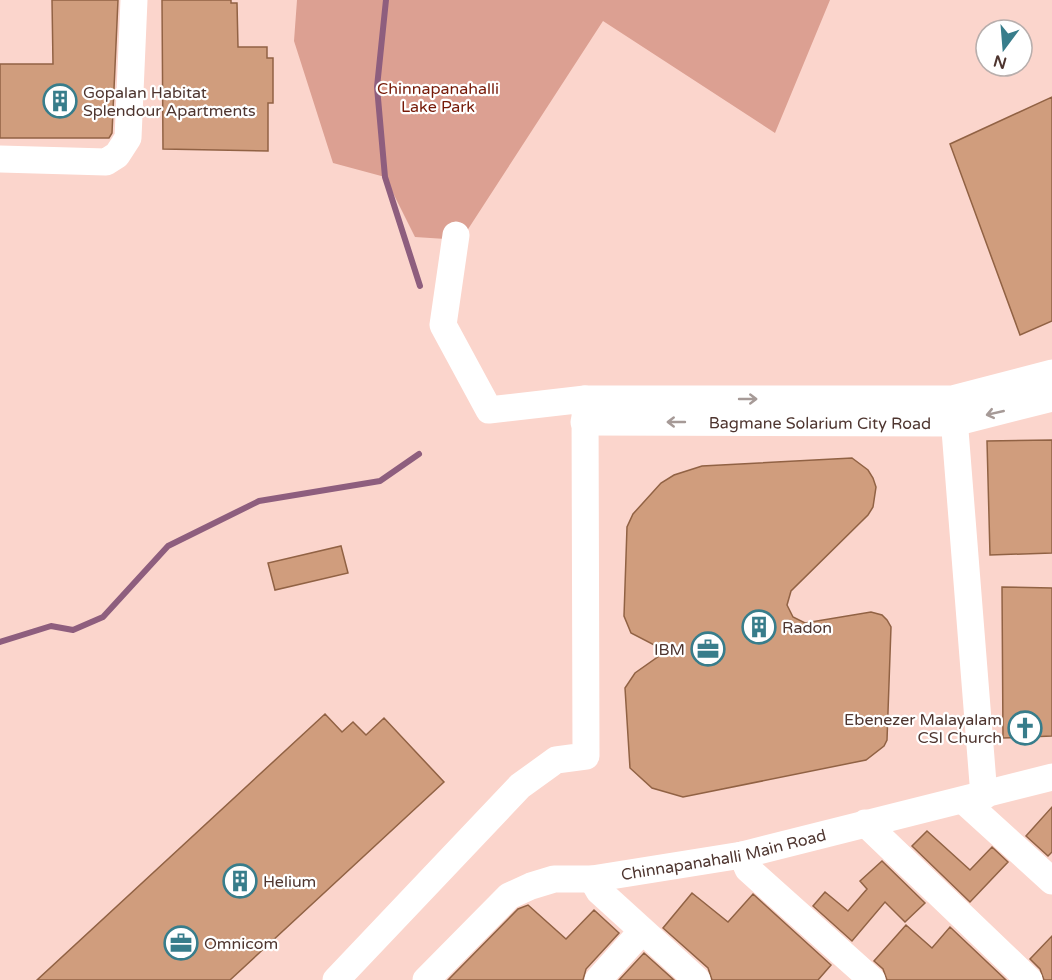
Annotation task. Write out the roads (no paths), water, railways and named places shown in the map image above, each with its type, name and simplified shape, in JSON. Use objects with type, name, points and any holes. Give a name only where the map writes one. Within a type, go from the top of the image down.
[{"type":"street","points":[[0,159],[106,162],[117,155],[128,138],[134,0]]},
{"type":"street","name":"Bagmane Solarium City Road","points":[[456,235],[443,325],[489,410],[953,411],[1052,398]]},
{"type":"street","name":"Bagmane Solarium City Road","points":[[953,411],[1052,373]]},
{"type":"street","points":[[336,980],[520,786],[556,760],[586,756],[585,411]]},
{"type":"street","points":[[953,411],[974,798],[1052,881]]},
{"type":"street","name":"Chinnapanahalli Main Road","points":[[426,980],[509,896],[554,879],[592,879],[742,855],[865,823],[1046,784]]},
{"type":"street","points":[[865,823],[1029,980]]},
{"type":"street","points":[[742,855],[748,869],[872,980]]},
{"type":"street","points":[[592,879],[599,891],[697,980]]},
{"type":"street","points":[[598,980],[642,931]]},
{"type":"waterway","points":[[386,0],[377,87],[385,177],[420,286]]},
{"type":"waterway","points":[[0,642],[51,626],[73,630],[103,617],[168,546],[259,501],[380,481],[419,454]]},
{"type":"place","name":"Gopalan Habitat Splendour Apartments","points":[[60,101]]},
{"type":"place","name":"Radon","points":[[759,627]]},
{"type":"place","name":"IBM","points":[[708,649]]},
{"type":"place","name":"Ebenezer Malayalam CSI Church","points":[[1025,728]]},
{"type":"place","name":"Helium","points":[[240,881]]},
{"type":"place","name":"Omnicom","points":[[181,943]]},
{"type":"park label","name":"Chinnapanahalli Lake Park","points":[[438,97]]}]
